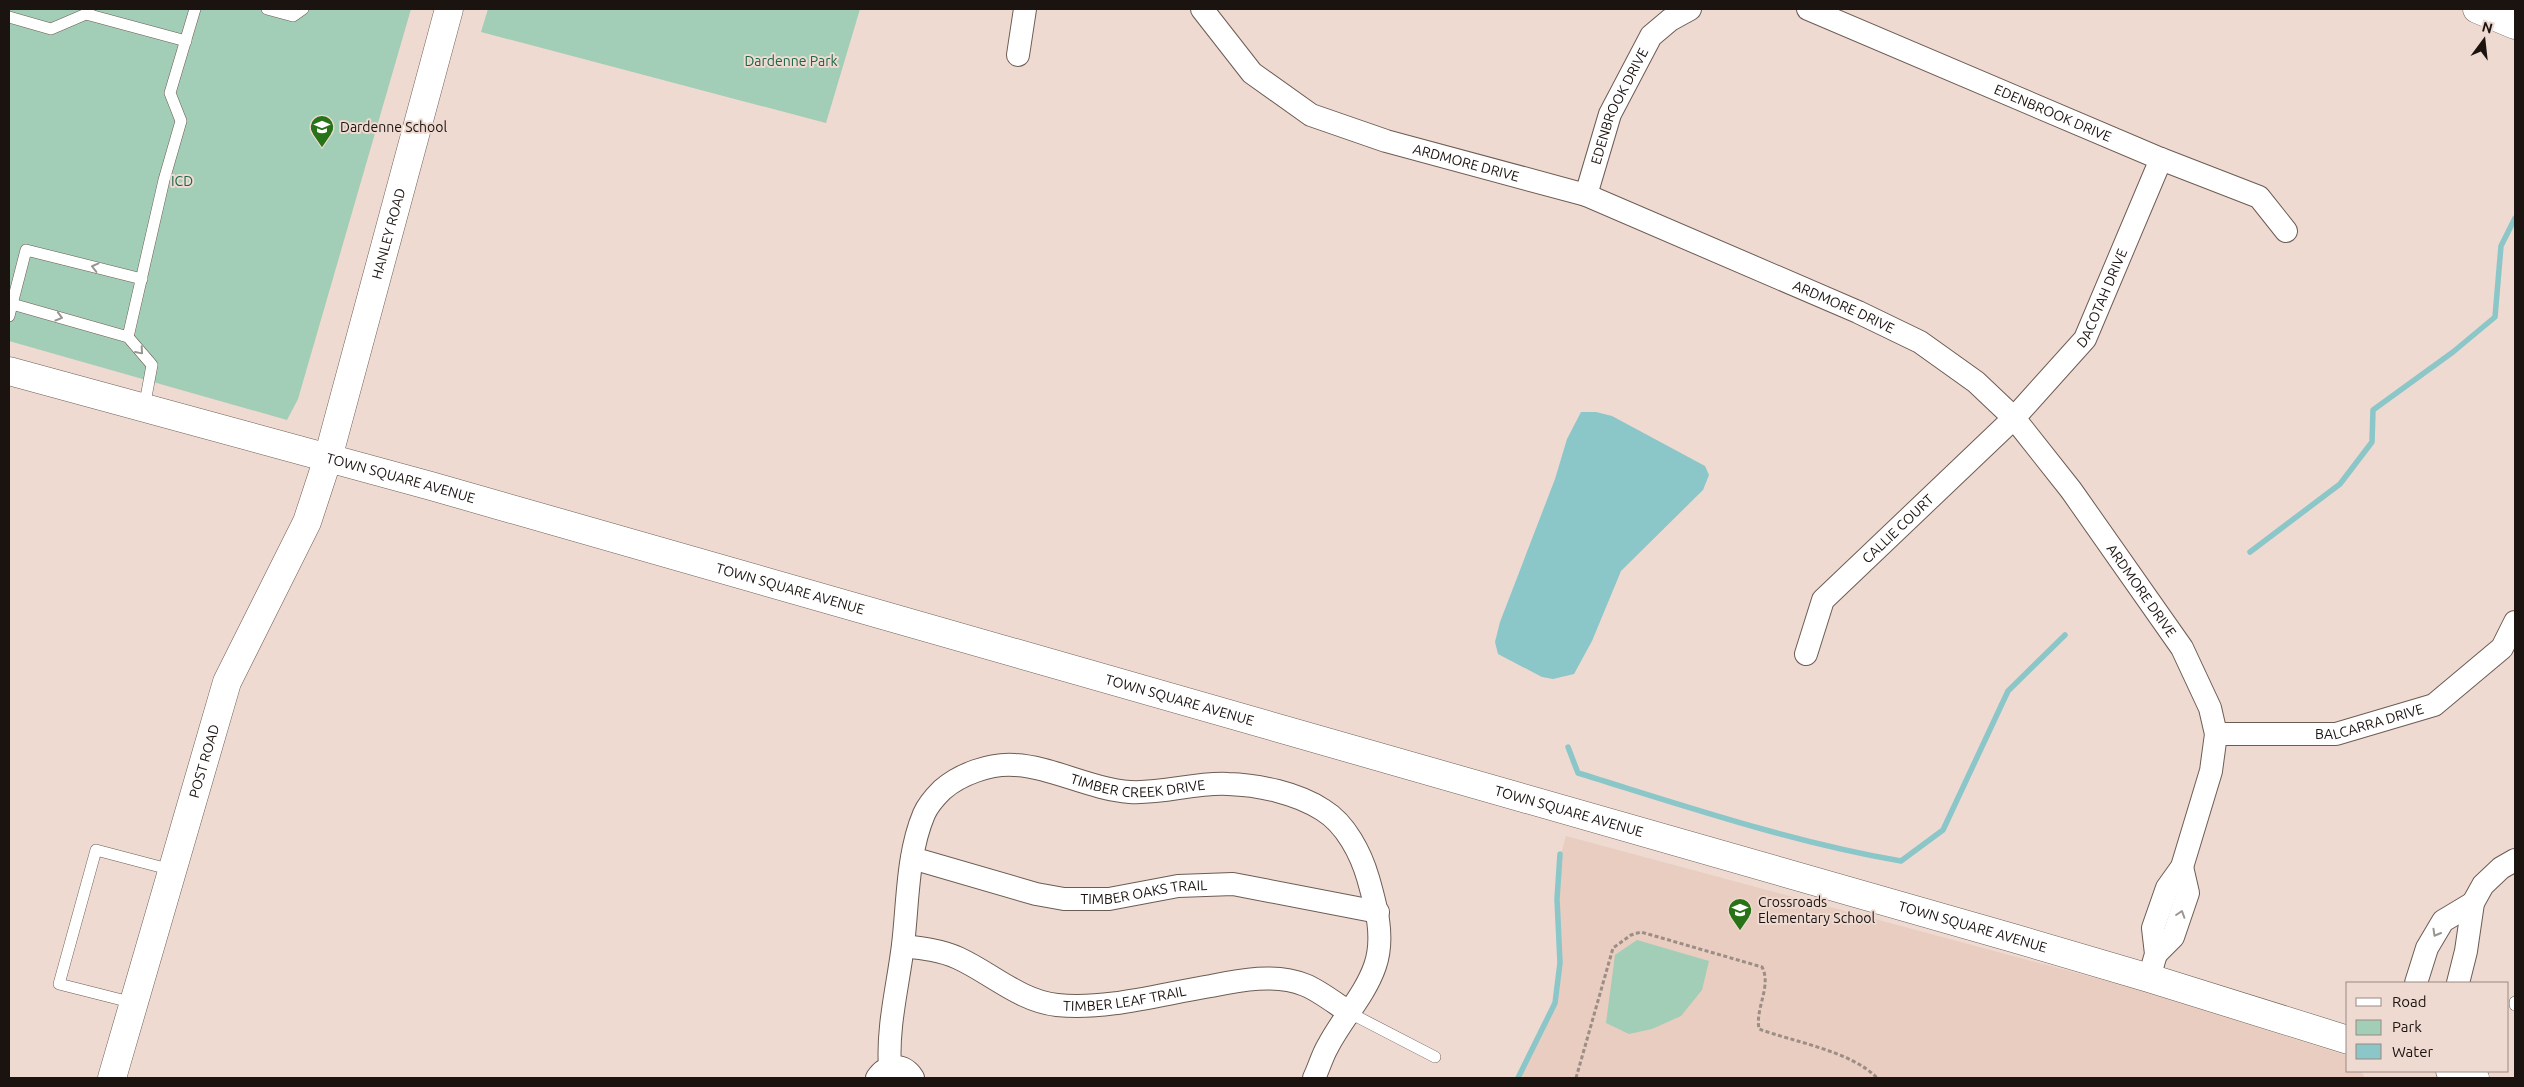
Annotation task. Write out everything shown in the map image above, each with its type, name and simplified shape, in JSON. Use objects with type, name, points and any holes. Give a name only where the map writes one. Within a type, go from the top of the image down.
[{"type":"main road","name":"HANLEY ROAD","points":[[328,458],[449,9]]},
{"type":"main road","points":[[2477,9],[2515,25]]},
{"type":"main road","name":"TOWN SQUARE AVENUE","points":[[9,371],[2153,966],[2346,1039]]},
{"type":"main road","name":"POST ROAD","points":[[112,1078],[227,682],[307,522],[328,458]]},
{"type":"main road","points":[[2454,1072],[2475,1078]]},
{"type":"street","points":[[1018,55],[1026,9]]},
{"type":"street","name":"ARDMORE DRIVE","points":[[1202,9],[1252,73],[1312,115],[1386,141],[1586,195],[1858,312],[1920,342],[1976,382],[2014,418],[2071,490],[2182,648],[2210,708],[2216,734],[2211,771],[2182,867],[2167,888],[2153,928],[2153,966]]},
{"type":"street","name":"EDENBROOK DRIVE","points":[[1586,195],[1610,114],[1652,36],[1670,20],[1690,9]]},
{"type":"street","name":"EDENBROOK DRIVE","points":[[1808,9],[2161,159],[2259,197],[2286,231]]},
{"type":"street","name":"DACOTAH DRIVE","points":[[2014,418],[2086,339],[2161,159]]},
{"type":"street","name":"CALLIE COURT","points":[[1806,654],[1823,600],[2014,418]]},
{"type":"street","name":"BALCARRA DRIVE","points":[[2216,734],[2336,734],[2434,705],[2502,648],[2515,622]]},
{"type":"street","name":"TIMBER CREEK DRIVE","points":[[883,1073],[903,946],[912,858],[924,813],[941,791],[962,777],[989,767],[1015,765],[1098,788],[1128,792],[1150,792],[1227,784],[1267,789],[1297,798],[1324,810],[1345,832],[1362,856],[1378,912],[1378,949],[1375,966],[1350,1013],[1328,1045],[1314,1078]]},
{"type":"street","name":"TIMBER OAKS TRAIL","points":[[912,858],[1036,894],[1064,899],[1109,899],[1178,886],[1233,884],[1378,912]]},
{"type":"street","points":[[2416,982],[2427,948],[2442,921],[2472,903],[2489,879],[2501,868],[2515,860]]},
{"type":"street","points":[[2458,982],[2466,951],[2472,903]]},
{"type":"street","name":"TIMBER LEAF TRAIL","points":[[903,946],[925,949],[956,957],[1030,998],[1055,1005],[1082,1006],[1142,998],[1249,979],[1278,979],[1305,984],[1350,1013]]},
{"type":"street","points":[[883,1073],[906,1070],[913,1078]]},
{"type":"lane","points":[[128,337],[164,180],[181,121],[170,93],[195,9]]},
{"type":"lane","points":[[267,9],[293,16],[303,9]]},
{"type":"lane","points":[[9,17],[51,29],[88,11],[186,40]]},
{"type":"lane","points":[[9,316],[26,250],[142,279]]},
{"type":"lane","points":[[12,304],[128,337],[152,365],[144,408]]},
{"type":"lane","points":[[134,1003],[59,984],[96,850],[173,870]]},
{"type":"lane","points":[[1350,1013],[1435,1057]]},
{"type":"path","points":[[1576,1078],[1613,948],[1630,935],[1641,932],[1762,967],[1767,976],[1757,1019],[1758,1029],[1837,1055],[1867,1069],[1877,1078]]},
{"type":"shaded area","name":"Crossroads Elementary School","points":[[1566,836],[2147,992],[2346,1055],[2346,1072],[2362,1072],[2365,1078],[1521,1078],[1556,1003],[1562,963],[1558,899],[1561,854]]},
{"type":"green space","name":"ICD","points":[[9,9],[411,9],[298,399],[287,420],[9,341]]},
{"type":"green space","name":"Dardenne Park","points":[[488,9],[860,9],[826,123],[481,32]]},
{"type":"green space","points":[[1637,940],[1709,961],[1702,990],[1681,1016],[1652,1029],[1629,1034],[1606,1023],[1615,955]]},
{"type":"water","points":[[1581,412],[1596,412],[1612,416],[1705,466],[1709,475],[1703,490],[1621,571],[1592,641],[1574,674],[1553,679],[1542,677],[1498,654],[1495,642],[1500,622],[1555,479],[1567,439]]},
{"type":"waterway","points":[[2250,552],[2340,484],[2372,442],[2373,410],[2453,352],[2495,317],[2501,246],[2515,218]]},
{"type":"waterway","points":[[1568,747],[1578,773],[1779,834],[1901,861],[1943,830],[2008,691],[2065,635]]},
{"type":"waterway","points":[[1518,1078],[1555,1003],[1560,963],[1557,899],[1560,854]]},
{"type":"place","name":"Dardenne School","points":[[322,148]]},
{"type":"place","name":"Crossroads Elementary School","points":[[1740,931]]}]
